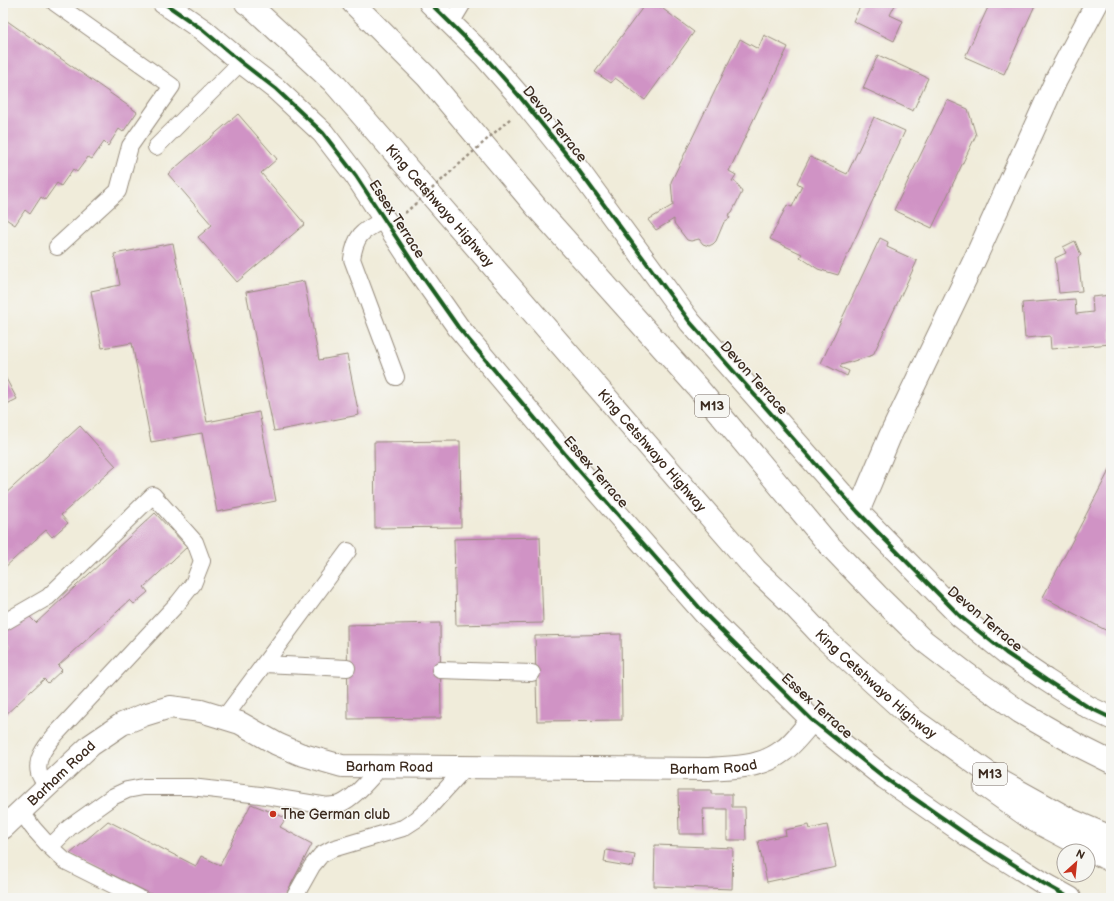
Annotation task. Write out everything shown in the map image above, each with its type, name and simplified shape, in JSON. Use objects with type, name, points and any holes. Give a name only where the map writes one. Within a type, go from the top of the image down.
[{"type":"main road","name":"Essex Terrace","points":[[164,3],[203,30],[240,62],[276,89],[323,133],[356,176],[395,216],[415,266],[458,327],[576,467],[705,614],[812,720],[885,778],[967,835],[1043,883],[1070,898]]},
{"type":"main road","name":"King Cetshwayo Highway","points":[[246,3],[333,82],[756,570],[790,602],[823,637],[914,720],[997,778],[1071,820],[1111,837]]},
{"type":"main road","name":"M13","points":[[353,3],[427,77],[537,208],[698,388],[829,545],[878,596],[924,641],[966,674],[1020,712],[1077,746],[1111,762]]},
{"type":"main road","name":"Devon Terrace","points":[[430,3],[485,57],[520,97],[574,164],[690,322],[858,512],[960,617],[1006,653],[1046,680],[1088,707],[1111,718]]},
{"type":"main road","points":[[858,512],[890,436],[974,261],[1056,80],[1097,3]]},
{"type":"main road","name":"Barham Road","points":[[3,828],[91,745],[122,724],[170,707],[201,710],[240,723],[277,744],[300,754],[342,766],[745,767],[767,761],[785,750],[812,720]]},
{"type":"main road","points":[[914,720],[972,777],[1033,820],[1111,861]]},
{"type":"lane","points":[[55,3],[172,86],[130,146],[118,191],[57,248]]},
{"type":"lane","points":[[451,23],[463,3]]},
{"type":"lane","points":[[156,147],[240,62]]},
{"type":"lane","points":[[395,216],[364,231],[358,238],[352,259],[396,377]]},
{"type":"lane","points":[[4,622],[48,597],[153,495],[195,542],[202,561],[193,584],[178,604],[44,748],[39,763],[39,773],[47,786]]},
{"type":"lane","points":[[224,718],[348,551]]},
{"type":"lane","points":[[264,664],[347,668]]},
{"type":"lane","points":[[440,670],[532,673]]},
{"type":"lane","points":[[50,847],[70,827],[112,797],[127,790],[144,787],[192,788],[260,795],[328,806],[339,804],[354,795],[382,766]]},
{"type":"lane","points":[[294,898],[312,866],[321,855],[332,849],[403,828],[428,809],[466,767]]},
{"type":"lane","points":[[21,811],[36,832],[65,861],[139,898]]},
{"type":"path","points":[[395,216],[512,117]]},
{"type":"building","points":[[646,3],[655,3],[694,32],[645,100],[615,78],[611,83],[595,72]]},
{"type":"building","points":[[862,3],[896,3],[890,15],[903,21],[894,41],[853,21]]},
{"type":"building","points":[[990,3],[1036,3],[1004,74],[965,57]]},
{"type":"building","points":[[3,18],[137,112],[123,132],[119,129],[108,146],[104,142],[92,159],[88,157],[77,172],[73,169],[61,186],[57,183],[45,200],[41,197],[30,214],[25,210],[15,225],[3,217]]},
{"type":"building","points":[[764,35],[788,47],[729,171],[736,175],[732,181],[736,182],[742,192],[732,212],[728,215],[730,218],[724,222],[716,241],[709,246],[703,244],[699,239],[691,241],[687,240],[674,223],[674,219],[656,230],[648,220],[673,205],[671,182],[740,39],[758,49]]},
{"type":"building","points":[[878,55],[928,78],[913,111],[863,88]]},
{"type":"building","points":[[947,100],[968,109],[976,135],[932,228],[894,210]]},
{"type":"building","points":[[238,114],[277,159],[261,173],[305,224],[237,282],[198,237],[212,225],[168,174]]},
{"type":"building","points":[[874,117],[905,131],[838,275],[818,269],[800,257],[802,254],[770,239],[787,205],[792,207],[802,186],[797,183],[810,157],[847,174]]},
{"type":"building","points":[[880,238],[888,242],[887,247],[917,261],[873,355],[841,365],[840,367],[849,371],[847,376],[821,363]]},
{"type":"building","points":[[1075,241],[1081,255],[1078,257],[1082,291],[1059,293],[1055,258],[1066,253],[1063,247]]},
{"type":"building","points":[[173,243],[207,422],[259,412],[276,501],[217,512],[202,433],[151,442],[132,343],[102,348],[91,291],[120,285],[114,254]]},
{"type":"building","points":[[304,281],[319,360],[347,355],[359,415],[274,431],[246,292]]},
{"type":"building","points":[[1111,295],[1111,344],[1051,349],[1050,336],[1025,338],[1022,303],[1075,299],[1076,314],[1093,312],[1092,297]]},
{"type":"building","points":[[3,373],[17,399],[3,406]]},
{"type":"building","points":[[80,426],[116,466],[61,515],[68,523],[52,537],[46,530],[3,569],[3,496]]},
{"type":"building","points":[[460,441],[461,527],[375,528],[374,442]]},
{"type":"building","points":[[1110,469],[1111,470],[1111,633],[1043,597]]},
{"type":"building","points":[[155,513],[187,547],[144,587],[148,592],[134,604],[130,600],[58,666],[62,670],[48,683],[44,679],[3,717],[3,653],[9,647],[3,640],[5,638],[3,636],[3,629],[8,624],[11,628],[27,614],[36,623]]},
{"type":"building","points":[[540,537],[543,623],[456,625],[454,539]]},
{"type":"building","points":[[440,623],[441,718],[348,719],[347,625]]},
{"type":"building","points":[[621,634],[622,720],[537,721],[535,636]]},
{"type":"building","points":[[678,790],[711,790],[711,794],[732,794],[732,807],[745,807],[746,840],[727,840],[727,809],[703,809],[704,834],[679,834]]},
{"type":"building","points":[[251,804],[286,818],[280,827],[312,844],[284,898],[153,898],[150,896],[151,894],[70,854],[108,821],[196,866],[201,856],[220,865]]},
{"type":"building","points":[[809,825],[810,829],[827,825],[836,867],[767,882],[758,841],[786,835],[785,830]]},
{"type":"building","points":[[655,845],[733,848],[732,889],[654,886]]},
{"type":"building","points":[[606,850],[635,855],[633,867],[604,862]]},
{"type":"cycle path","points":[[164,3],[203,30],[276,89],[323,133],[356,176],[415,266],[458,327],[576,467],[705,614],[812,720],[885,778],[967,835],[1043,883],[1070,898]]},
{"type":"cycle path","points":[[430,3],[485,57],[520,97],[574,164],[690,322],[858,512],[961,617],[1006,653],[1046,680],[1088,707],[1111,718]]},
{"type":"place","name":"The German club","points":[[273,814]]}]
